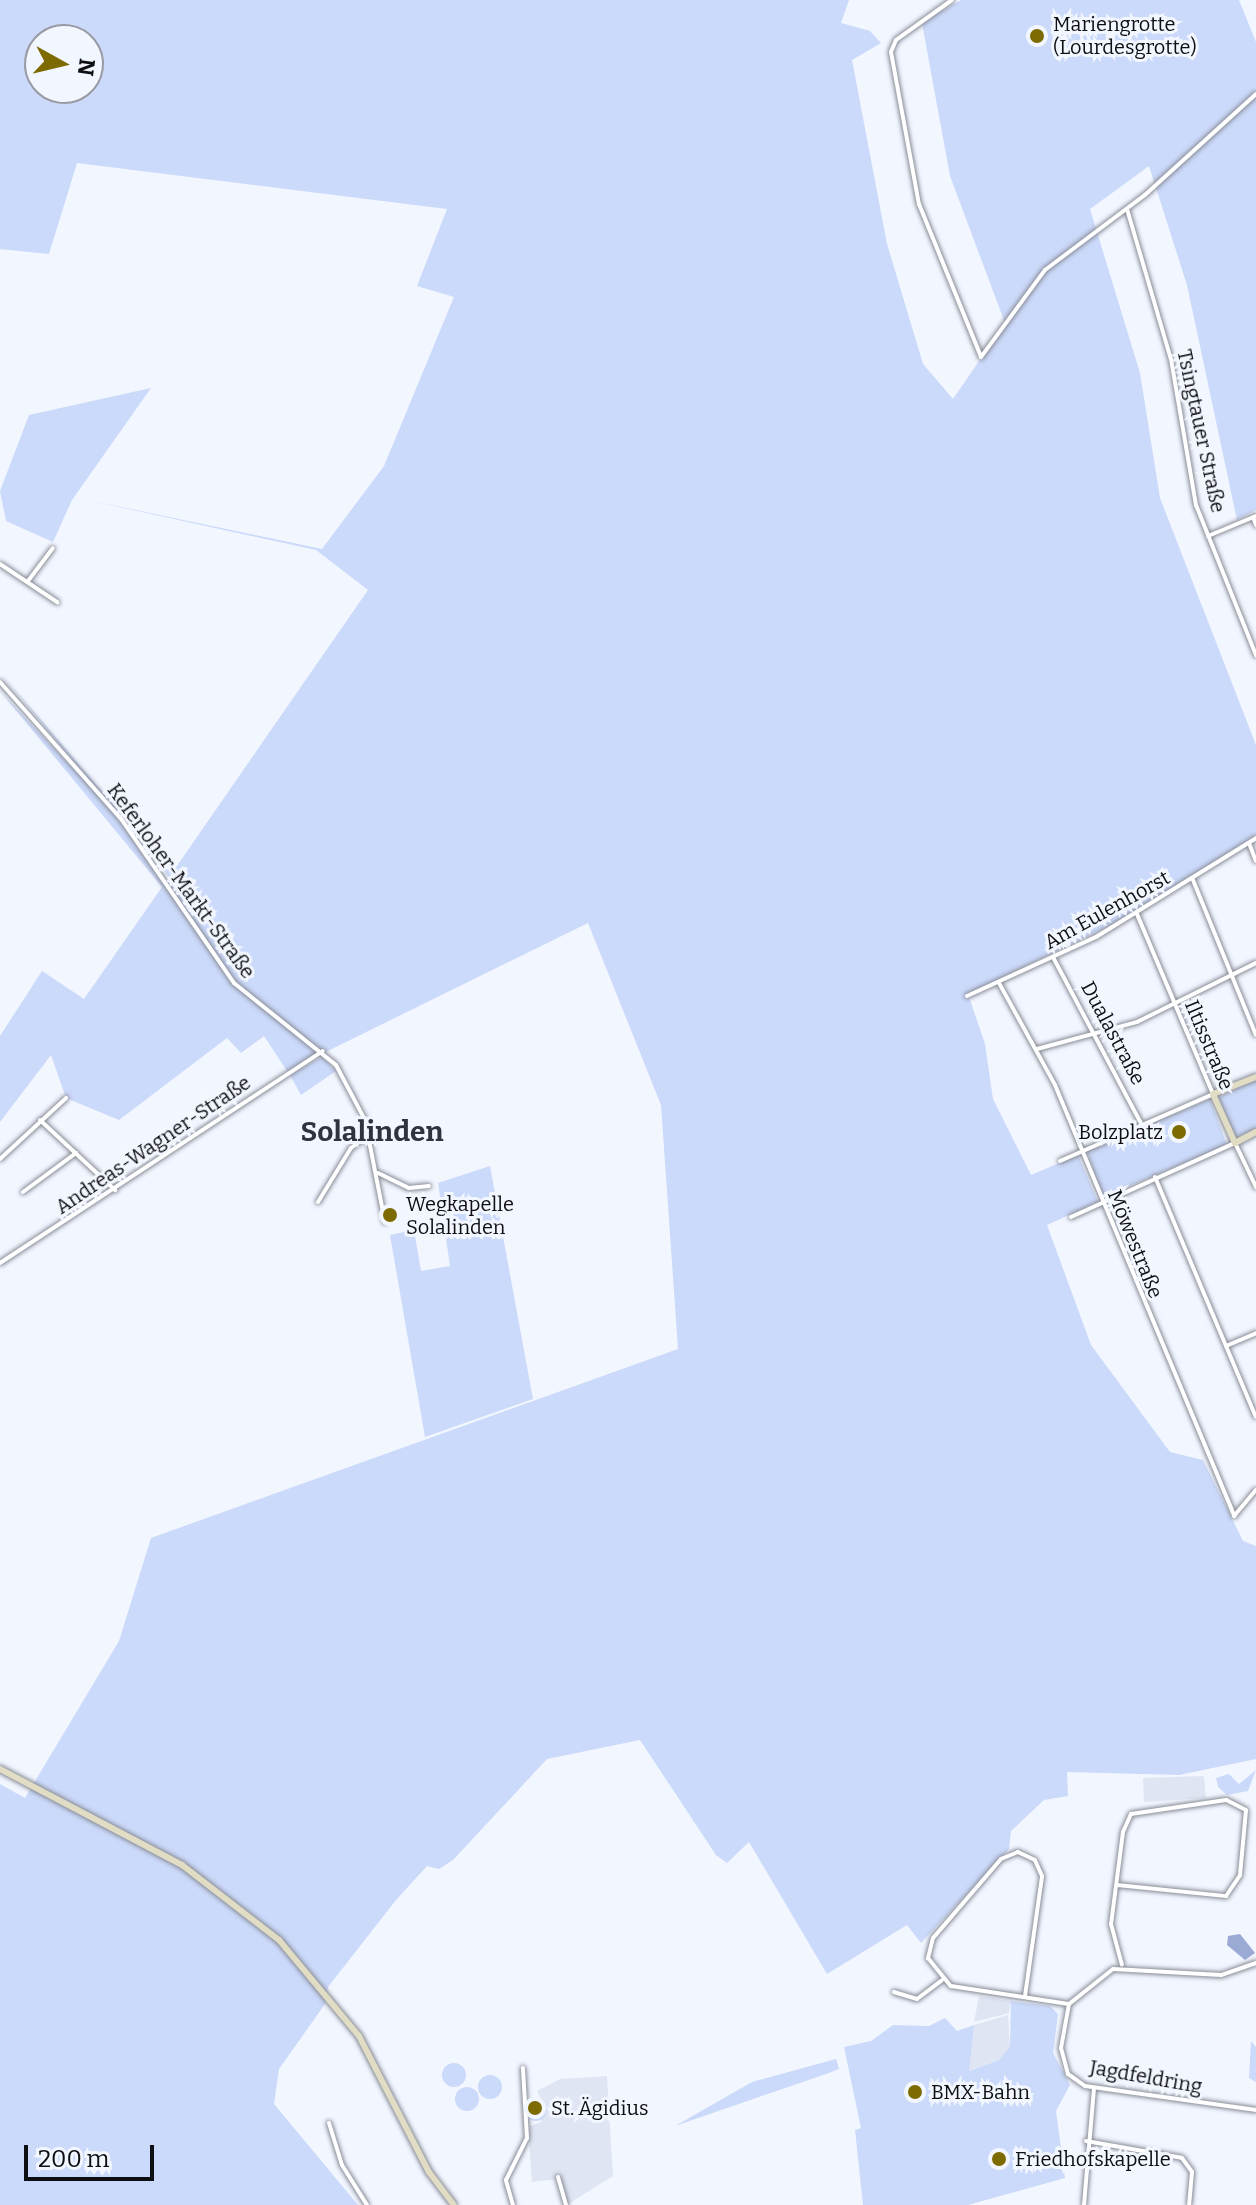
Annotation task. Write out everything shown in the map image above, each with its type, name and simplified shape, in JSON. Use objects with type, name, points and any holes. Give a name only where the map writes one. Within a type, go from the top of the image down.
[{"type":"main road","points":[[1213,1094],[1256,1077]]},
{"type":"main road","name":"Iltisstraße","points":[[1213,1094],[1235,1143]]},
{"type":"main road","points":[[1235,1143],[1256,1132]]},
{"type":"main road","points":[[0,1769],[182,1865],[279,1940],[359,2036],[424,2164],[454,2205]]},
{"type":"street","points":[[952,0],[891,50],[919,204],[981,357],[1030,285],[1127,209],[1256,94]]},
{"type":"street","name":"Tsingtauer Straße","points":[[1127,209],[1171,359],[1208,536],[1256,655]]},
{"type":"street","points":[[1208,536],[1254,516],[1256,525]]},
{"type":"street","points":[[28,581],[53,548]]},
{"type":"street","points":[[0,564],[57,602]]},
{"type":"street","name":"Keferloher-Markt-Straße","points":[[0,682],[122,820],[239,988],[323,1051],[355,1095],[378,1173],[385,1222]]},
{"type":"street","name":"Am Eulenhorst","points":[[967,996],[1054,959],[1137,914],[1256,838]]},
{"type":"street","points":[[1249,843],[1256,861]]},
{"type":"street","points":[[1193,880],[1256,1035]]},
{"type":"street","name":"Iltisstraße","points":[[1137,914],[1213,1094]]},
{"type":"street","name":"Dualastraße","points":[[1054,959],[1099,1034],[1141,1123]]},
{"type":"street","points":[[1037,1049],[1099,1034],[1174,1006],[1256,963]]},
{"type":"street","name":"Möwestraße","points":[[999,983],[1037,1049],[1238,1518],[1256,1490]]},
{"type":"street","name":"Andreas-Wagner-Straße","points":[[0,1263],[323,1051]]},
{"type":"street","points":[[1060,1161],[1213,1094]]},
{"type":"street","points":[[0,1159],[66,1098]]},
{"type":"street","points":[[40,1120],[115,1190]]},
{"type":"street","points":[[318,1202],[351,1148],[369,1135]]},
{"type":"street","points":[[1071,1217],[1235,1143]]},
{"type":"street","name":"Iltisstraße","points":[[1235,1143],[1256,1187]]},
{"type":"street","points":[[23,1192],[76,1153]]},
{"type":"street","points":[[378,1173],[409,1188],[429,1186]]},
{"type":"street","points":[[1155,1177],[1256,1417]]},
{"type":"street","points":[[1226,1346],[1256,1333]]},
{"type":"street","points":[[1117,1885],[1226,1896],[1240,1875],[1246,1810],[1227,1800],[1135,1810],[1125,1825],[1117,1885],[1111,1934],[1122,1965]]},
{"type":"street","points":[[1025,1996],[1042,1876],[1025,1853],[1001,1859],[933,1938],[928,1958],[942,1980],[1025,1996],[1069,2004],[1122,1965],[1221,1975],[1256,1963]]},
{"type":"street","points":[[894,1992],[917,1999],[942,1980]]},
{"type":"street","name":"Jagdfeldring","points":[[1069,2004],[1062,2063],[1073,2079],[1094,2088],[1256,2110]]},
{"type":"street","points":[[513,2205],[506,2180],[527,2138],[523,2068]]},
{"type":"street","points":[[1084,2205],[1086,2141],[1094,2088]]},
{"type":"street","points":[[329,2123],[342,2165],[367,2205]]},
{"type":"street","points":[[1086,2141],[1182,2158],[1192,2172],[1189,2205]]},
{"type":"street","points":[[558,2177],[566,2205]]},
{"type":"shaded area","points":[[0,0],[849,0],[841,23],[870,31],[881,43],[852,60],[887,244],[923,364],[953,399],[1005,323],[950,176],[922,23],[961,0],[1239,0],[1256,42],[1256,510],[1237,520],[1187,285],[1149,166],[1090,209],[1140,373],[1160,498],[1256,745],[1256,835],[1134,914],[968,994],[985,1044],[993,1099],[1031,1175],[1078,1155],[1098,1202],[1047,1225],[1091,1345],[1170,1452],[1203,1460],[1243,1541],[1256,1546],[1256,1759],[1179,1775],[1067,1772],[1068,1796],[1044,1800],[1011,1831],[1009,1849],[921,1943],[907,1925],[827,1974],[749,1842],[727,1863],[716,1855],[640,1740],[547,1759],[453,1860],[439,1869],[427,1866],[396,1900],[328,1987],[325,2004],[279,2069],[274,2104],[358,2205],[0,2205],[0,1784],[25,1798],[119,1641],[151,1538],[678,1349],[661,1105],[588,923],[287,1071],[264,1036],[241,1053],[227,1038],[119,1120],[66,1098],[51,1055],[0,1122],[0,1036],[42,971],[84,999],[162,887],[0,691],[110,808],[163,884],[169,877],[0,672],[172,873],[368,590],[316,550],[78,498],[322,549],[384,466],[454,297],[417,286],[447,209],[77,163],[49,254],[0,249]]},
{"type":"shaded area","points":[[151,388],[72,500],[53,542],[6,521],[0,491],[29,415]]},
{"type":"shaded area","points":[[322,1057],[336,1071],[301,1095],[290,1075]]},
{"type":"shaded area","points":[[1256,1079],[1256,1130],[1235,1137],[1218,1098]]},
{"type":"shaded area","points":[[1210,1099],[1227,1145],[1103,1197],[1087,1151]]},
{"type":"shaded area","points":[[490,1166],[533,1399],[425,1437],[390,1235],[414,1230],[421,1271],[450,1266],[438,1183]]},
{"type":"shaded area","points":[[1256,1770],[1248,1791],[1227,1795],[1218,1787],[1216,1778],[1229,1774],[1239,1784]]},
{"type":"shaded area","points":[[1204,1776],[1206,1798],[1144,1802],[1143,1778]]},
{"type":"shaded area","points":[[1240,1934],[1255,1953],[1245,1960],[1227,1945],[1228,1936]]},
{"type":"shaded area","points":[[979,1996],[1011,2001],[1009,2013],[974,2022]]},
{"type":"shaded area","points":[[1011,2001],[1050,2006],[1058,2014],[1053,2053],[1070,2085],[1056,2111],[1065,2178],[968,2205],[863,2205],[855,2130],[861,2128],[844,2047],[871,2041],[893,2025],[929,2026],[945,2018],[957,2031],[974,2025],[969,2071],[999,2060],[1010,2047]]},
{"type":"shaded area","points":[[1008,2015],[1010,2048],[999,2060],[968,2071],[974,2025]]},
{"type":"shaded area","points":[[1251,2041],[1256,2047],[1256,2082],[1249,2078]]},
{"type":"shaded area","points":[[836,2059],[839,2069],[675,2126],[752,2082]]},
{"type":"shaded area","points":[[454,2063],[463,2066],[466,2075],[463,2084],[454,2087],[445,2084],[442,2075],[445,2066]]},
{"type":"shaded area","points":[[490,2075],[499,2078],[502,2087],[499,2096],[490,2099],[481,2096],[478,2087],[481,2078]]},
{"type":"shaded area","points":[[607,2076],[613,2176],[568,2204],[559,2179],[532,2182],[528,2127],[541,2122],[545,2109],[537,2091],[560,2079]]},
{"type":"shaded area","points":[[467,2087],[476,2090],[479,2099],[476,2108],[467,2111],[458,2108],[455,2099],[458,2090]]},
{"type":"shaded area","points":[[536,2099],[544,2102],[547,2110],[544,2118],[536,2121],[528,2118],[525,2110],[528,2102]]},
{"type":"place","name":"Mariengrotte (Lourdesgrotte)","points":[[1037,36]]},
{"type":"place","name":"Bolzplatz","points":[[1179,1132]]},
{"type":"place","name":"Wegkapelle Solalinden","points":[[390,1215]]},
{"type":"place","name":"BMX-Bahn","points":[[915,2092]]},
{"type":"place","name":"St. Ägidius","points":[[535,2108]]},
{"type":"place","name":"Friedhofskapelle","points":[[999,2159]]},
{"type":"district","name":"Solalinden","points":[[372,1132]]}]
